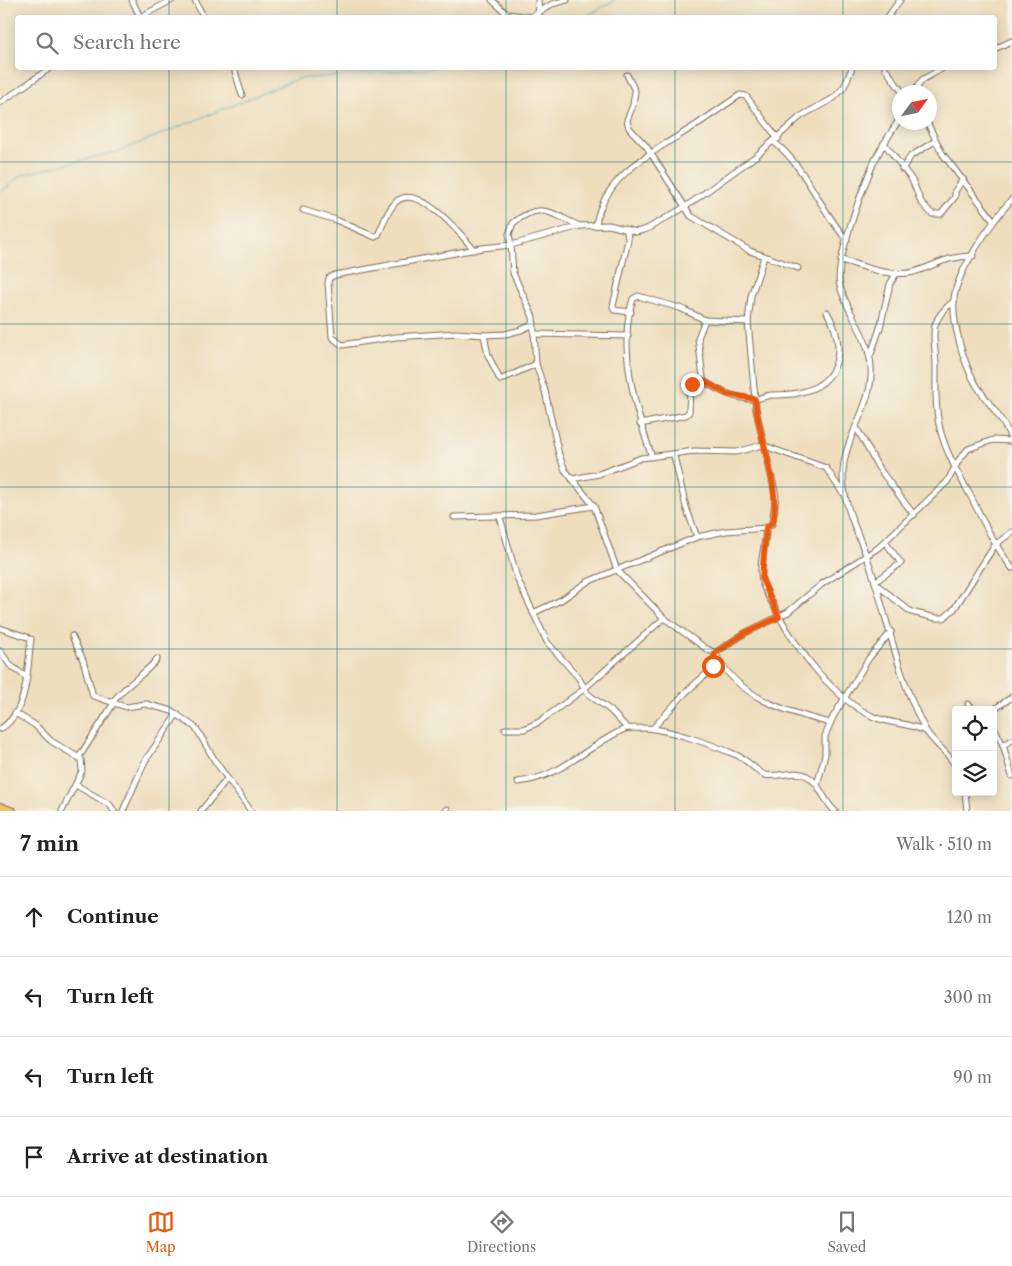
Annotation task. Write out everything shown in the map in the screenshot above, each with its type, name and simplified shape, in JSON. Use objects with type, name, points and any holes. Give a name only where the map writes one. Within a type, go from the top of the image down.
[{"type":"main road","points":[[0,806],[13,811]]},
{"type":"street","points":[[132,0],[139,15]]},
{"type":"street","points":[[145,15],[172,0]]},
{"type":"street","points":[[195,0],[202,15]]},
{"type":"street","points":[[492,0],[505,13],[511,15]]},
{"type":"street","points":[[538,0],[539,14]]},
{"type":"street","points":[[539,14],[552,4],[567,0]]},
{"type":"street","points":[[889,15],[900,0]]},
{"type":"street","points":[[997,48],[1012,41]]},
{"type":"street","points":[[0,103],[47,70]]},
{"type":"street","points":[[235,70],[242,95]]},
{"type":"street","points":[[534,324],[513,332],[484,335],[456,333],[396,337],[342,346],[332,337],[327,292],[331,276],[511,245],[580,226],[596,224],[616,226],[636,232],[647,229],[685,207],[776,140],[801,116],[840,93],[851,70]]},
{"type":"street","points":[[886,70],[897,85]]},
{"type":"street","points":[[919,85],[922,80],[940,70]]},
{"type":"street","points":[[627,75],[635,91],[627,124],[650,152],[691,216],[708,228],[764,258],[798,268]]},
{"type":"street","points":[[596,224],[611,189],[650,152],[742,94],[746,96],[776,140],[791,157],[833,224],[847,240]]},
{"type":"street","points":[[870,355],[840,286],[839,271],[847,240],[874,162],[892,130]]},
{"type":"street","points":[[930,130],[935,141],[994,221]]},
{"type":"street","points":[[902,169],[911,156],[935,141]]},
{"type":"street","points":[[884,143],[912,180],[928,212],[935,215],[941,214],[955,197],[955,191],[963,179]]},
{"type":"street","points":[[303,210],[336,220],[374,237],[378,235],[387,214],[396,202],[405,198],[415,199],[430,206],[444,217],[459,230],[474,250]]},
{"type":"street","points":[[1012,199],[994,221],[974,256],[962,272],[954,300],[960,344],[973,380],[1012,441]]},
{"type":"street","points":[[580,226],[549,211],[538,210],[512,223],[509,234],[513,273],[534,324],[536,364],[545,392],[559,455],[572,480],[583,489],[594,506],[617,570],[664,618],[715,654],[739,684],[751,695],[830,723]]},
{"type":"street","points":[[626,230],[628,240],[613,306],[614,310],[631,312]]},
{"type":"street","points":[[841,260],[896,274],[913,272],[948,258],[974,256]]},
{"type":"street","points":[[533,612],[554,604],[587,582],[697,537],[726,531],[766,528],[773,522],[776,496],[762,445],[755,399],[748,322],[751,296],[764,258]]},
{"type":"street","points":[[843,494],[844,462],[870,391],[870,355],[880,328],[890,284],[896,274]]},
{"type":"street","points":[[652,457],[633,400],[628,336],[633,299],[638,296],[680,308],[705,320],[748,322]]},
{"type":"street","points":[[954,300],[938,315],[933,328],[936,404],[942,436],[995,545],[1012,568]]},
{"type":"street","points":[[702,380],[727,394],[755,399],[803,392],[828,378],[834,372],[838,357],[838,338],[827,312]]},
{"type":"street","points":[[702,380],[698,338],[705,320]]},
{"type":"street","points":[[534,334],[628,336]]},
{"type":"street","points":[[484,335],[488,355],[500,380],[536,364]]},
{"type":"street","points":[[640,424],[686,415],[690,410],[690,386],[702,380]]},
{"type":"street","points":[[856,427],[878,466],[914,514]]},
{"type":"street","points":[[653,728],[686,692],[711,670],[715,654],[745,633],[779,617],[828,580],[885,542],[947,482],[963,454],[972,446],[993,440],[1012,441]]},
{"type":"street","points":[[572,480],[599,474],[635,460],[674,456],[694,451],[731,453],[762,445],[826,468],[843,494],[866,556],[907,688],[926,731],[947,752],[952,760]]},
{"type":"street","points":[[674,456],[686,507],[697,537]]},
{"type":"street","points":[[454,517],[500,517],[557,513],[594,506]]},
{"type":"street","points":[[500,517],[515,573],[547,642],[578,677],[584,689],[627,728]]},
{"type":"street","points":[[766,528],[762,579],[779,617],[818,673],[844,696],[875,717],[926,731]]},
{"type":"street","points":[[875,583],[910,612],[944,618],[963,596],[995,545],[1012,532]]},
{"type":"street","points":[[875,583],[901,563],[885,542]]},
{"type":"street","points":[[505,729],[524,729],[534,725],[584,689],[664,618]]},
{"type":"street","points":[[0,729],[15,713],[22,701],[29,638],[2,631]]},
{"type":"street","points":[[817,785],[825,756],[824,736],[830,723],[844,696],[869,658],[891,632]]},
{"type":"street","points":[[72,636],[83,660],[93,696],[131,707],[146,704],[177,714],[199,731],[215,761],[251,811]]},
{"type":"street","points":[[0,650],[10,665],[26,677]]},
{"type":"street","points":[[79,757],[122,690],[136,681],[157,659]]},
{"type":"street","points":[[997,707],[1012,697]]},
{"type":"street","points":[[15,713],[35,725],[50,741],[79,757],[83,768],[62,811]]},
{"type":"street","points":[[123,811],[145,761],[177,714]]},
{"type":"street","points":[[518,782],[543,778],[583,755],[610,735],[627,728],[653,728],[732,753],[745,759],[764,774],[803,774],[817,785],[826,803],[835,811]]},
{"type":"street","points":[[997,733],[1003,745],[1012,776]]},
{"type":"street","points":[[1003,745],[1012,740]]},
{"type":"street","points":[[201,811],[227,779]]},
{"type":"street","points":[[76,785],[110,805],[114,811]]},
{"type":"street","points":[[966,796],[968,811]]},
{"type":"waterway","points":[[588,15],[615,0]]},
{"type":"waterway","points":[[0,193],[21,175],[120,151],[297,79],[409,70]]},
{"type":"route","points":[[692,384],[702,380],[731,396],[755,399],[762,445],[776,496],[774,519],[766,528],[762,579],[763,585],[779,617],[745,633],[715,653],[713,666]]}]
